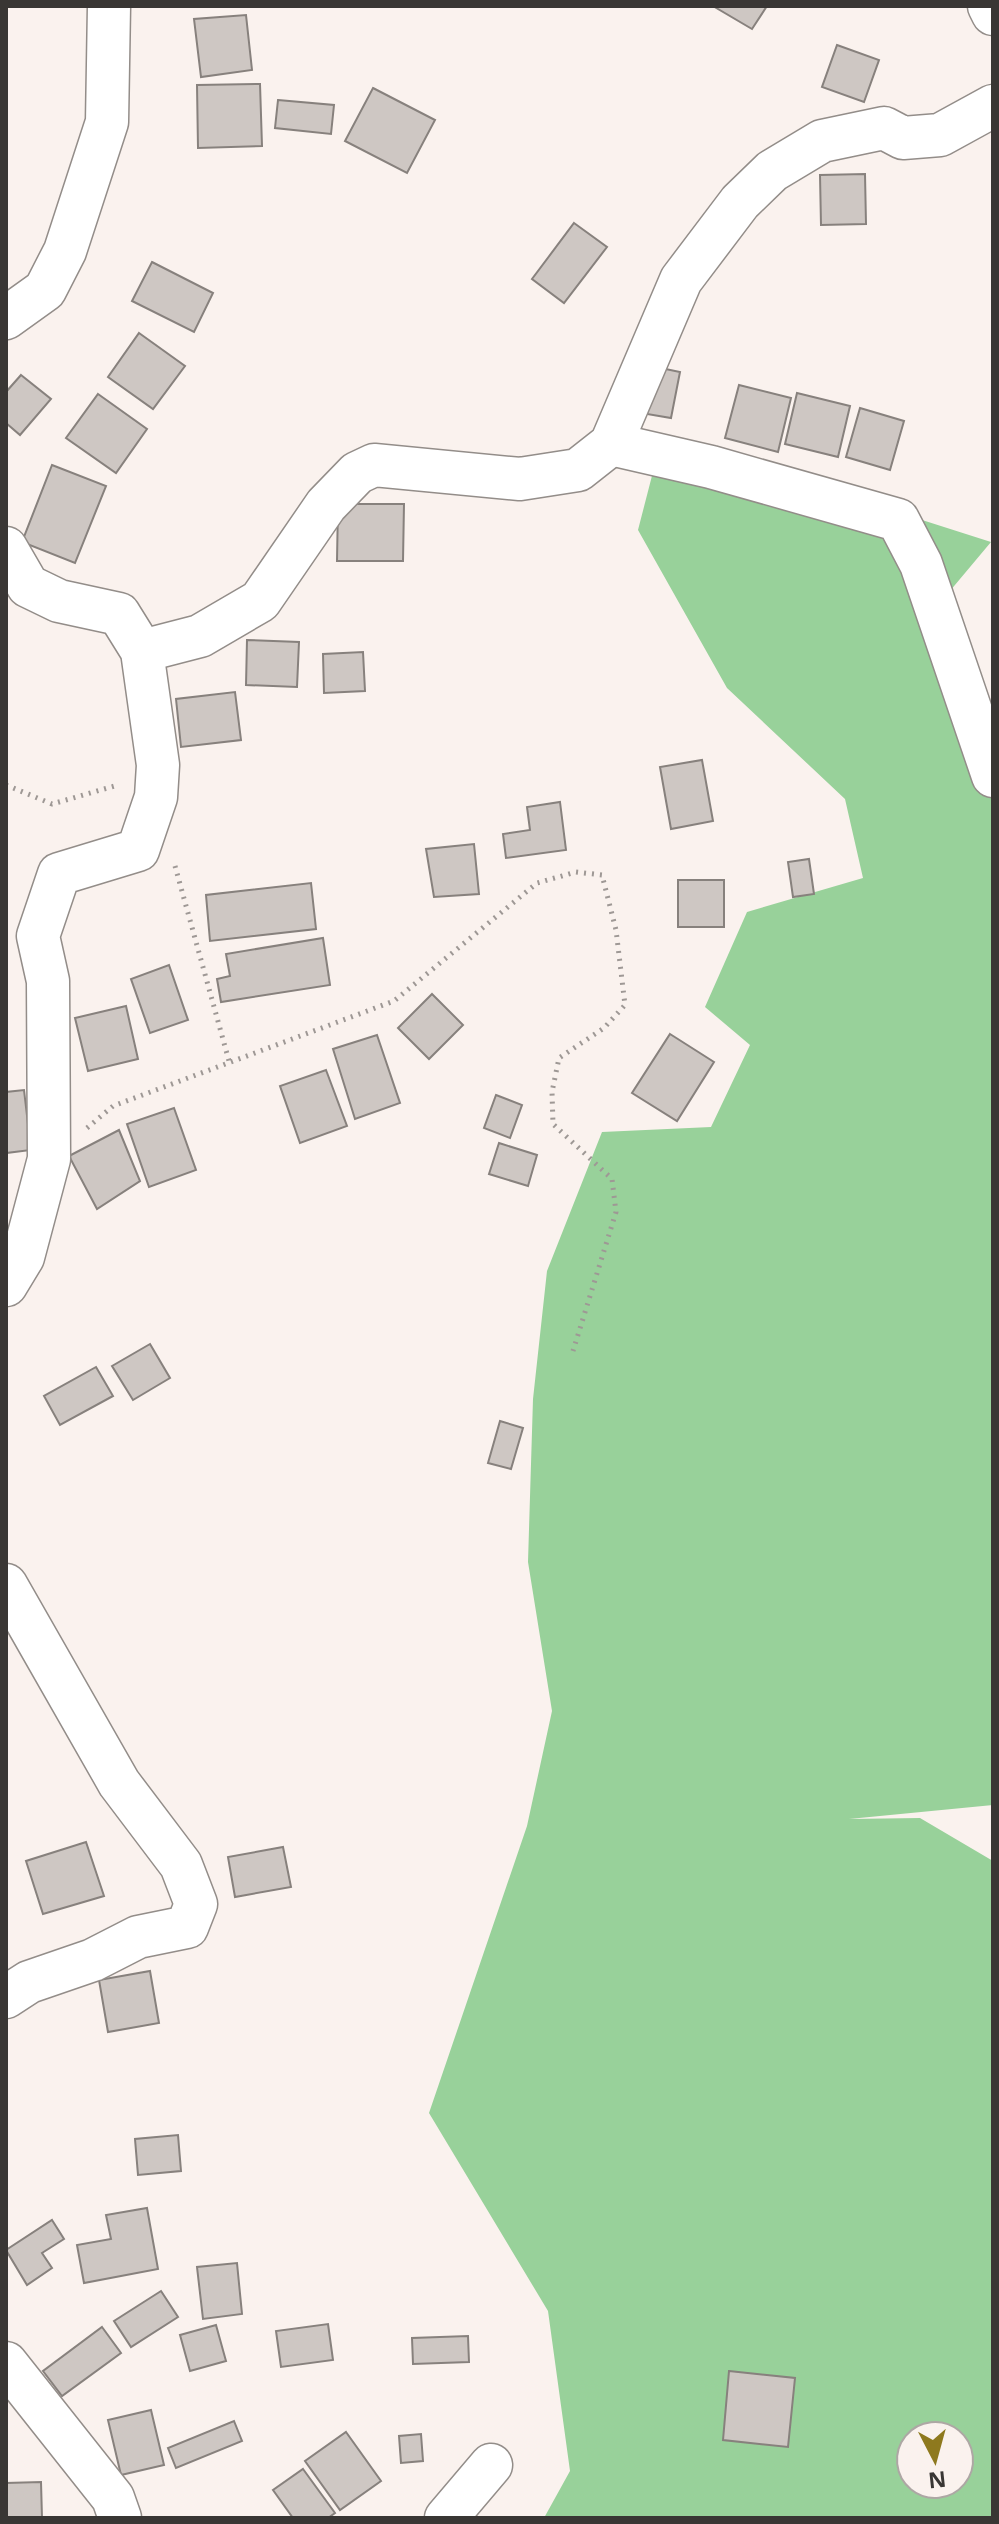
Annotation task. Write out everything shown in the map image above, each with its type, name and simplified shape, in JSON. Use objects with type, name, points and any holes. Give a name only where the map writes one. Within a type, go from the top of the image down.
[{"type":"street","points":[[6,318],[45,290],[65,251],[107,122],[109,6]]},
{"type":"street","points":[[989,6],[993,14]]},
{"type":"street","points":[[142,651],[200,636],[260,601],[326,505],[357,473],[374,465],[520,479],[578,470],[611,444],[681,280],[740,202],[772,171],[822,141],[884,128],[903,138],[940,135],[993,106]]},
{"type":"street","points":[[611,444],[711,467],[898,520],[921,564],[993,776]]},
{"type":"street","points":[[6,548],[28,586],[59,601],[119,614],[142,651],[158,765],[156,797],[138,850],[59,874],[38,936],[48,981],[49,1159],[23,1257],[6,1285]]},
{"type":"street","points":[[6,1585],[119,1783],[181,1865],[196,1904],[187,1927],[138,1937],[93,1960],[29,1982],[6,1997]]},
{"type":"street","points":[[6,2363],[113,2498],[120,2518]]},
{"type":"street","points":[[446,2518],[491,2465]]},
{"type":"path","points":[[6,785],[52,804],[113,787],[158,765]]},
{"type":"path","points":[[173,858],[229,1061]]},
{"type":"path","points":[[49,1159],[113,1106],[394,1001],[537,883],[576,872],[602,875],[616,930],[625,1005],[604,1028],[559,1058],[552,1092],[553,1124],[612,1179],[616,1212],[573,1351]]},
{"type":"green space","points":[[662,437],[991,542],[939,604],[993,715],[993,1805],[849,1819],[920,1818],[993,1861],[993,2518],[544,2518],[570,2471],[548,2311],[429,2113],[527,1826],[552,1711],[528,1562],[533,1399],[547,1271],[602,1132],[711,1127],[750,1045],[705,1007],[747,912],[863,878],[845,799],[727,688],[638,530]]},
{"type":"building","points":[[713,6],[767,6],[752,29]]},
{"type":"building","points":[[246,15],[252,70],[201,77],[194,19]]},
{"type":"building","points":[[837,45],[879,60],[864,102],[822,87]]},
{"type":"building","points":[[260,84],[262,146],[198,148],[197,85]]},
{"type":"building","points":[[373,88],[435,120],[407,173],[345,141]]},
{"type":"building","points":[[278,100],[334,105],[331,134],[275,128]]},
{"type":"building","points":[[865,174],[866,224],[821,225],[820,175]]},
{"type":"building","points":[[574,223],[607,247],[564,303],[532,279]]},
{"type":"building","points":[[152,262],[213,293],[194,332],[132,301]]},
{"type":"building","points":[[139,333],[185,366],[153,409],[108,377]]},
{"type":"building","points":[[656,367],[680,372],[671,418],[647,414]]},
{"type":"building","points":[[21,375],[51,399],[20,435],[6,423],[6,392]]},
{"type":"building","points":[[739,385],[791,398],[778,452],[725,438]]},
{"type":"building","points":[[797,393],[850,406],[838,457],[785,444]]},
{"type":"building","points":[[98,394],[147,429],[116,473],[66,438]]},
{"type":"building","points":[[860,408],[904,421],[890,470],[846,457]]},
{"type":"building","points":[[52,465],[106,486],[75,563],[22,542]]},
{"type":"building","points":[[338,504],[404,504],[403,561],[337,561]]},
{"type":"building","points":[[247,640],[299,642],[297,687],[246,685]]},
{"type":"building","points":[[363,652],[365,691],[324,693],[323,654]]},
{"type":"building","points":[[235,692],[241,740],[181,747],[176,699]]},
{"type":"building","points":[[702,760],[713,821],[671,829],[660,767]]},
{"type":"building","points":[[560,802],[566,850],[506,858],[503,834],[530,830],[527,807]]},
{"type":"building","points":[[474,844],[479,894],[434,897],[426,849]]},
{"type":"building","points":[[809,859],[814,894],[793,897],[788,862]]},
{"type":"building","points":[[678,880],[724,880],[724,927],[678,927]]},
{"type":"building","points":[[311,883],[316,929],[210,941],[206,895]]},
{"type":"building","points":[[323,938],[330,985],[221,1002],[217,979],[230,976],[226,954]]},
{"type":"building","points":[[169,965],[188,1020],[150,1033],[131,979]]},
{"type":"building","points":[[432,994],[463,1025],[429,1059],[398,1028]]},
{"type":"building","points":[[126,1006],[138,1059],[88,1071],[75,1018]]},
{"type":"building","points":[[670,1034],[714,1062],[677,1121],[632,1093]]},
{"type":"building","points":[[377,1035],[400,1103],[355,1119],[333,1049]]},
{"type":"building","points":[[326,1070],[347,1126],[300,1143],[280,1086]]},
{"type":"building","points":[[24,1090],[31,1150],[6,1153],[6,1092]]},
{"type":"building","points":[[496,1095],[522,1105],[510,1138],[484,1128]]},
{"type":"building","points":[[174,1108],[196,1170],[149,1187],[127,1124]]},
{"type":"building","points":[[119,1130],[140,1181],[97,1209],[69,1156]]},
{"type":"building","points":[[499,1143],[537,1155],[528,1186],[489,1174]]},
{"type":"building","points":[[150,1344],[170,1378],[133,1400],[112,1366]]},
{"type":"building","points":[[96,1367],[113,1396],[60,1425],[44,1396]]},
{"type":"building","points":[[500,1421],[523,1428],[511,1469],[488,1463]]},
{"type":"building","points":[[86,1842],[104,1896],[43,1914],[26,1861]]},
{"type":"building","points":[[283,1847],[291,1887],[235,1897],[228,1857]]},
{"type":"building","points":[[150,1971],[159,2023],[108,2032],[99,1980]]},
{"type":"building","points":[[178,2135],[181,2171],[138,2175],[135,2139]]},
{"type":"building","points":[[147,2208],[158,2269],[84,2283],[77,2245],[111,2239],[106,2215]]},
{"type":"building","points":[[52,2220],[64,2239],[42,2253],[52,2268],[27,2285],[6,2250]]},
{"type":"building","points":[[237,2263],[242,2314],[203,2319],[197,2267]]},
{"type":"building","points":[[161,2291],[178,2317],[131,2347],[114,2321]]},
{"type":"building","points":[[328,2324],[333,2360],[281,2367],[276,2331]]},
{"type":"building","points":[[216,2325],[226,2361],[190,2371],[180,2335]]},
{"type":"building","points":[[102,2327],[121,2353],[62,2396],[43,2371]]},
{"type":"building","points":[[468,2336],[469,2362],[413,2364],[412,2338]]},
{"type":"building","points":[[729,2371],[795,2378],[788,2447],[723,2440]]},
{"type":"building","points":[[151,2410],[164,2465],[121,2475],[108,2420]]},
{"type":"building","points":[[234,2421],[242,2441],[176,2468],[168,2448]]},
{"type":"building","points":[[346,2432],[381,2481],[340,2510],[305,2461]]},
{"type":"building","points":[[421,2434],[423,2461],[401,2463],[399,2436]]},
{"type":"building","points":[[303,2469],[335,2513],[328,2518],[293,2518],[273,2490]]},
{"type":"building","points":[[41,2482],[42,2518],[6,2518],[6,2483]]}]
